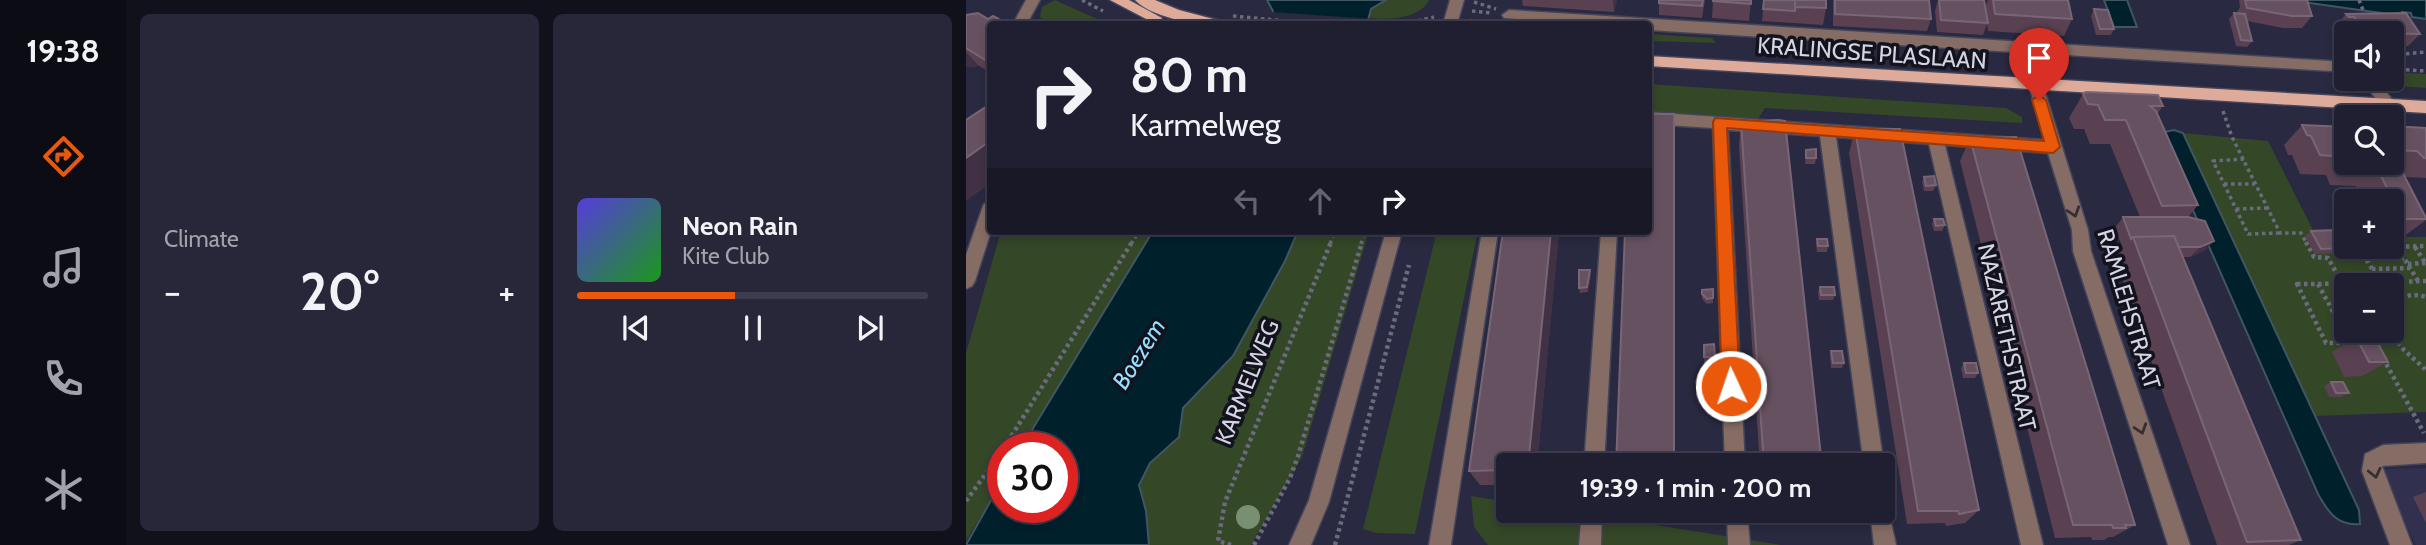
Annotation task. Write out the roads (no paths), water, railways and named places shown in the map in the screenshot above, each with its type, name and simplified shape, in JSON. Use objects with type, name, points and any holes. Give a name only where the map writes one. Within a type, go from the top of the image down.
[{"type":"main road","points":[[1117,0],[1166,21]]},
{"type":"main road","points":[[1142,0],[1175,14],[1204,21]]},
{"type":"main road","name":"KRALINGSE PLASLAAN","points":[[1652,61],[2038,93],[2387,103],[2426,107]]},
{"type":"street","points":[[1022,21],[1032,0]]},
{"type":"street","points":[[1451,21],[1457,0]]},
{"type":"street","name":"KRALINGSE PLASLAAN","points":[[1509,15],[1602,21]]},
{"type":"street","name":"KRALINGSE PLASLAAN","points":[[1652,24],[2334,66]]},
{"type":"street","points":[[2378,91],[2387,103]]},
{"type":"street","name":"RAMLEHSTRAAT","points":[[2038,93],[2080,230],[2081,251],[2179,545]]},
{"type":"street","points":[[1652,118],[2053,147]]},
{"type":"street","points":[[1720,122],[1734,453]]},
{"type":"street","points":[[1827,130],[1872,453]]},
{"type":"street","name":"NAZARETHSTRAAT","points":[[1936,140],[2032,545]]},
{"type":"street","points":[[966,281],[987,218]]},
{"type":"street","points":[[1300,545],[1319,502],[1393,235]]},
{"type":"street","points":[[1440,545],[1489,235]]},
{"type":"street","points":[[1595,453],[1609,235]]},
{"type":"street","points":[[2401,545],[2372,471],[2372,461],[2383,455],[2426,453]]},
{"type":"street","points":[[1590,545],[1591,523]]},
{"type":"street","points":[[1737,523],[1738,545]]},
{"type":"street","points":[[1882,523],[1885,545]]},
{"type":"water","points":[[1267,0],[1386,0],[1371,9],[1368,21],[1271,21],[1273,11]]},
{"type":"water","points":[[2104,0],[2127,0],[2137,27],[2114,27]]},
{"type":"water","points":[[2288,0],[2426,0],[2426,19],[2412,17],[2411,13],[2402,12],[2403,16]]},
{"type":"water","points":[[2174,130],[2183,133],[2359,510],[2360,524],[2339,520],[2318,494],[2159,133]]},
{"type":"water","name":"Boezem","points":[[1151,235],[1296,235],[1233,356],[1183,408],[1179,437],[1150,463],[1139,485],[1146,511],[1149,545],[966,545],[987,508],[987,523],[1078,523],[1078,432],[1031,432]]}]
